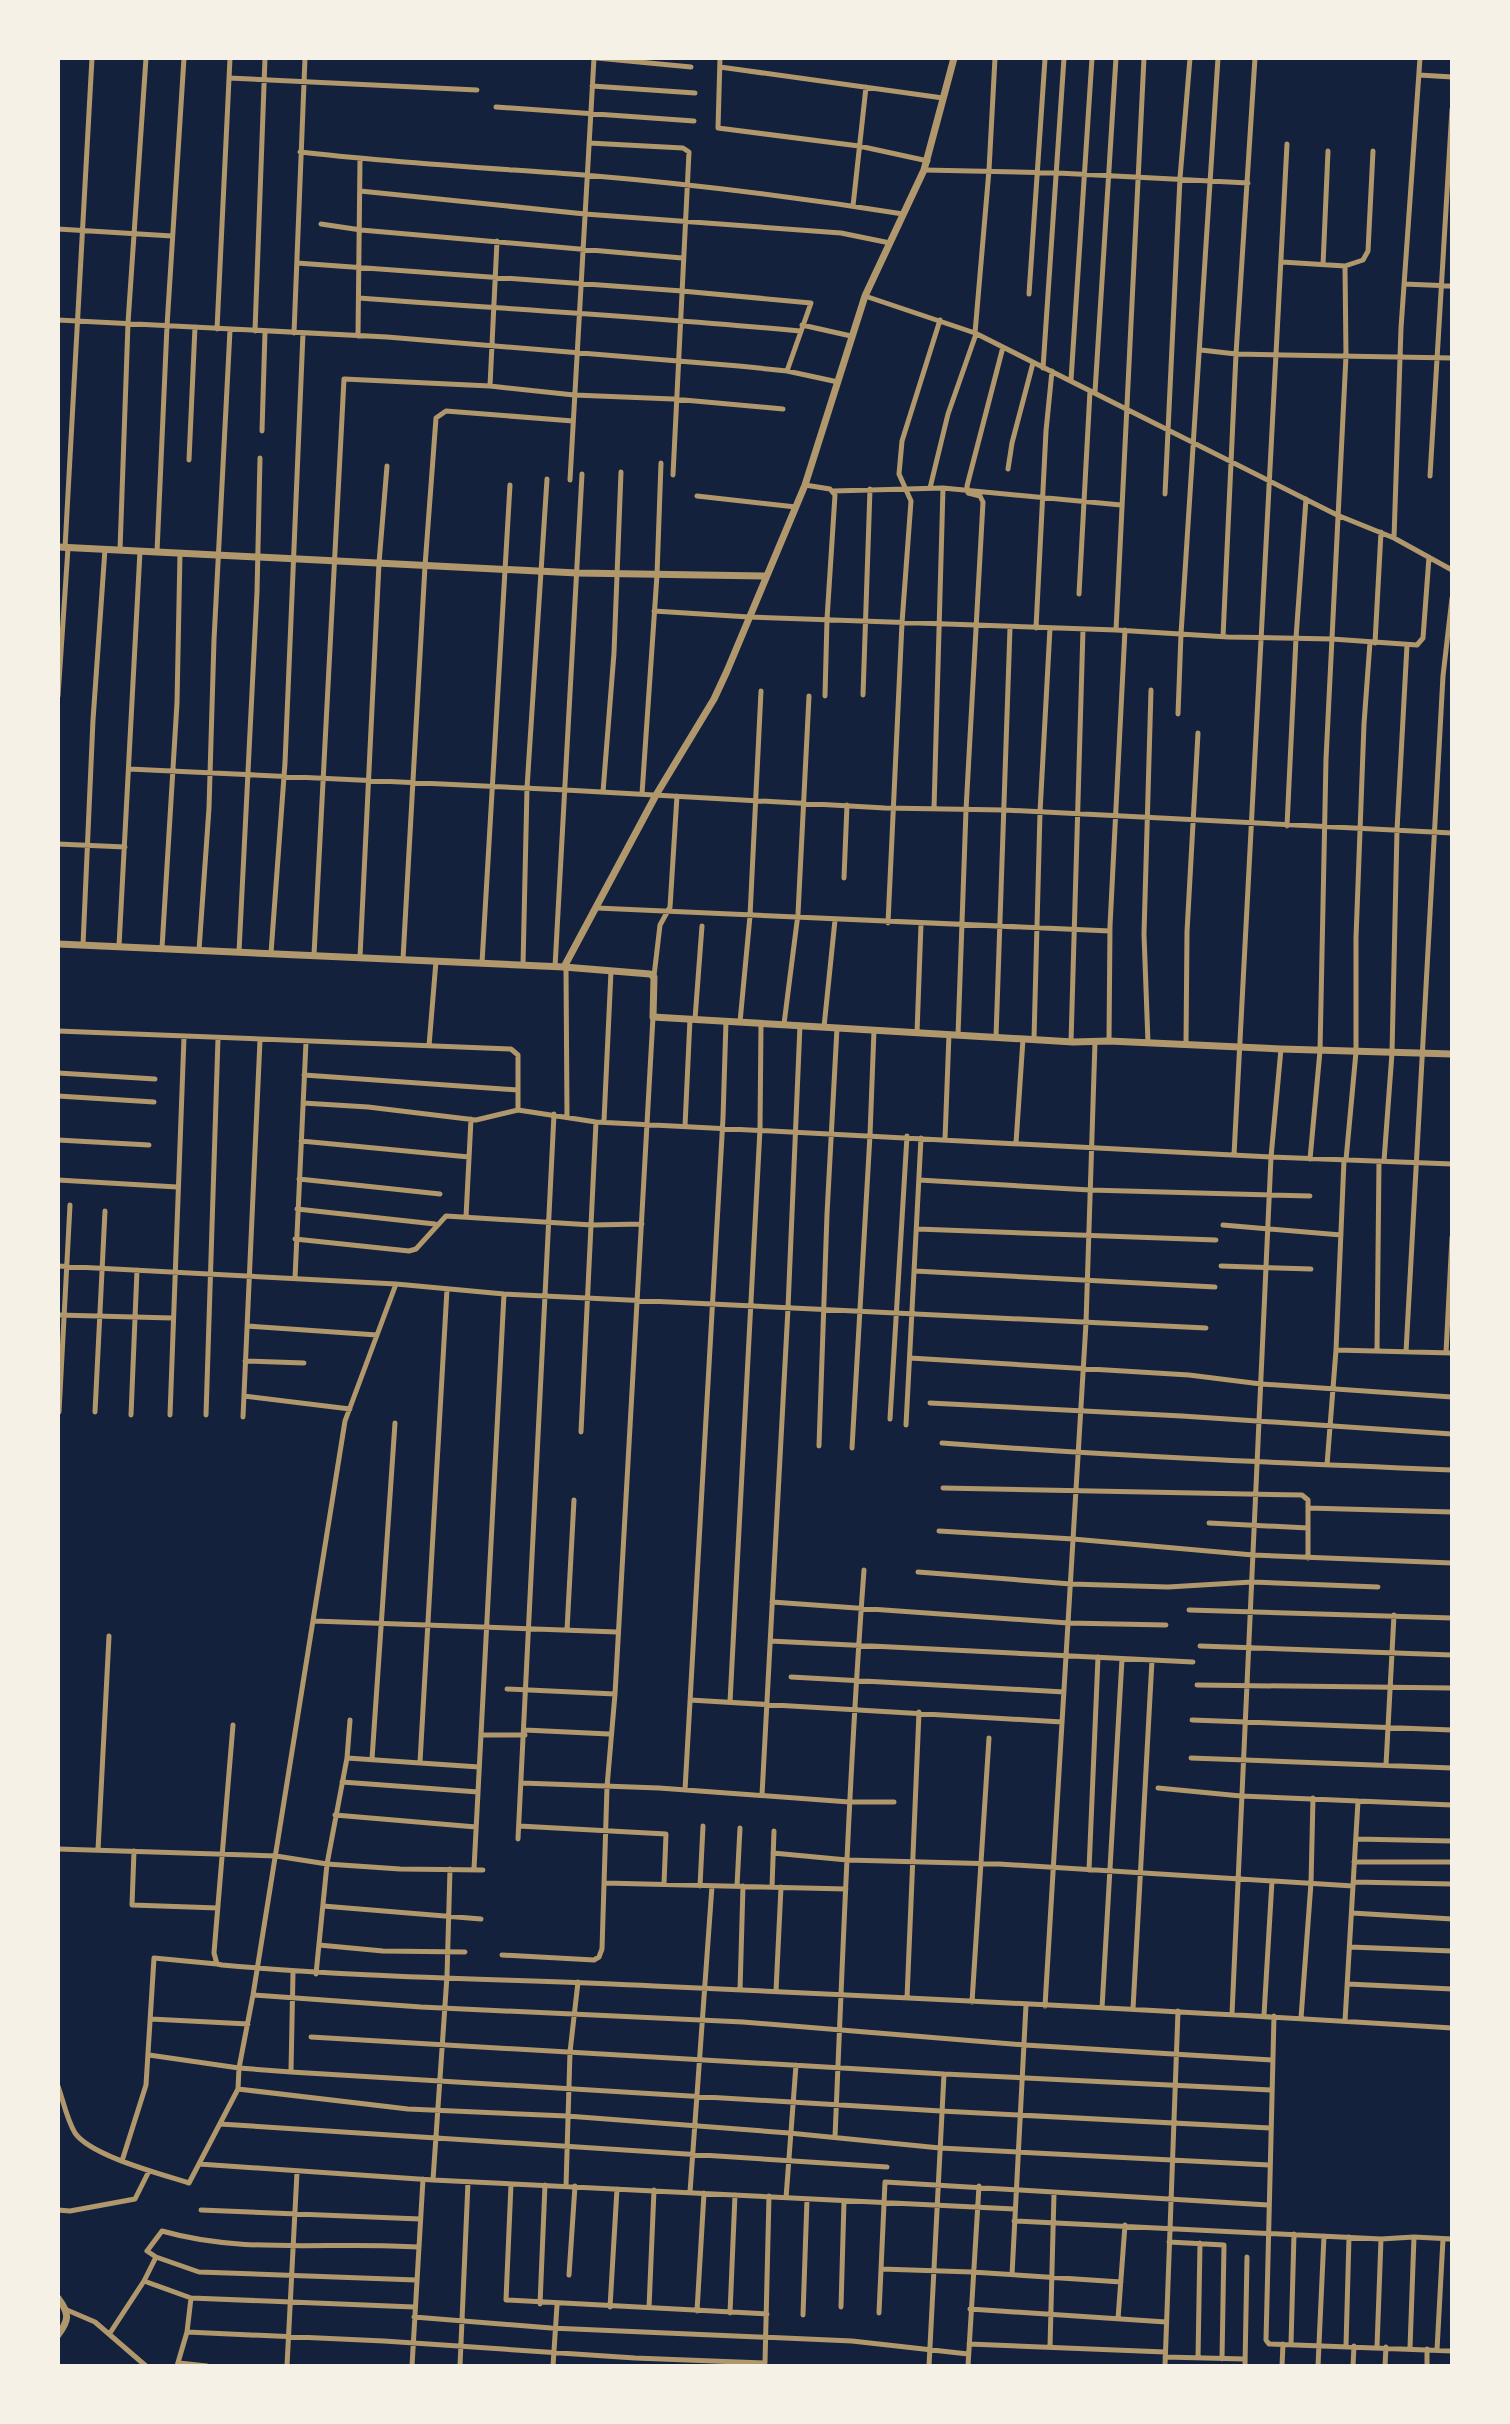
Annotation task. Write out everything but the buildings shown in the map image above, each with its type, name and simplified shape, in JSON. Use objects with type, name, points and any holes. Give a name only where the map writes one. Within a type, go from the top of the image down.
[{"type":"street","points":[[58,696],[63,547],[92,58]]},
{"type":"street","points":[[120,550],[128,323],[146,58]]},
{"type":"street","points":[[157,552],[184,58]]},
{"type":"street","points":[[217,329],[230,58]]},
{"type":"street","points":[[255,331],[265,58]]},
{"type":"street","points":[[294,333],[305,58]]},
{"type":"street","points":[[570,480],[595,58],[691,67]]},
{"type":"street","points":[[720,58],[718,128],[859,146],[928,161]]},
{"type":"street","points":[[562,967],[597,908],[656,795],[714,699],[805,485],[865,296],[928,161],[954,58]]},
{"type":"street","points":[[930,488],[948,414],[975,333],[995,58]]},
{"type":"street","points":[[1043,368],[1064,58]]},
{"type":"street","points":[[1071,380],[1087,174],[1092,58]]},
{"type":"street","points":[[1079,594],[1116,58]]},
{"type":"street","points":[[1116,630],[1144,58]]},
{"type":"street","points":[[1165,494],[1180,178],[1190,58]]},
{"type":"street","points":[[1178,714],[1218,58]]},
{"type":"street","points":[[1223,637],[1236,354],[1255,58]]},
{"type":"street","points":[[1394,538],[1400,357],[1420,58]]},
{"type":"street","points":[[1029,294],[1045,59]]},
{"type":"street","points":[[720,67],[944,98]]},
{"type":"street","points":[[1419,75],[1452,77]]},
{"type":"street","points":[[229,78],[477,90]]},
{"type":"street","points":[[592,86],[695,93]]},
{"type":"street","points":[[853,206],[866,87]]},
{"type":"street","points":[[496,107],[694,121]]},
{"type":"street","points":[[1430,476],[1452,109]]},
{"type":"street","points":[[589,143],[683,148],[689,152],[673,475]]},
{"type":"street","points":[[1234,1155],[1287,144]]},
{"type":"street","points":[[1323,265],[1328,151]]},
{"type":"street","points":[[1282,262],[1345,266],[1363,260],[1368,251],[1373,151]]},
{"type":"street","points":[[300,152],[687,186],[903,214]]},
{"type":"street","points":[[358,336],[360,159]]},
{"type":"street","points":[[924,170],[989,170],[1248,183]]},
{"type":"street","points":[[360,191],[585,214],[841,233],[890,243]]},
{"type":"street","points":[[321,224],[682,258]]},
{"type":"street","points":[[58,229],[172,236]]},
{"type":"street","points":[[490,386],[497,241]]},
{"type":"street","points":[[297,263],[811,303],[787,371]]},
{"type":"street","points":[[1310,1159],[1320,1051],[1324,828],[1346,356],[1345,266]]},
{"type":"street","points":[[1404,284],[1452,286]]},
{"type":"street","points":[[865,296],[975,333],[1337,515],[1394,538],[1452,570]]},
{"type":"street","points":[[359,298],[801,328],[851,336]]},
{"type":"street","points":[[58,320],[358,336],[679,361],[787,371],[838,382]]},
{"type":"street","points":[[888,923],[911,501],[899,474],[902,441],[940,320]]},
{"type":"street","points":[[189,460],[195,327]]},
{"type":"street","points":[[199,950],[211,773],[214,640],[230,330]]},
{"type":"street","points":[[262,431],[265,332]]},
{"type":"street","points":[[271,953],[284,776],[303,333]]},
{"type":"street","points":[[967,490],[1003,347]]},
{"type":"street","points":[[1201,350],[1236,354],[1452,358]]},
{"type":"street","points":[[1008,469],[1033,363]]},
{"type":"street","points":[[1036,628],[1052,371]]},
{"type":"street","points":[[314,955],[337,561],[344,379],[490,386],[783,409]]},
{"type":"street","points":[[403,959],[436,418],[446,411],[573,421]]},
{"type":"street","points":[[239,952],[260,458]]},
{"type":"street","points":[[642,794],[657,575],[661,463]]},
{"type":"street","points":[[360,957],[379,563],[387,466]]},
{"type":"street","points":[[603,792],[614,653],[621,472]]},
{"type":"street","points":[[567,1117],[562,967],[566,790],[582,474]]},
{"type":"street","points":[[523,965],[527,788],[547,479]]},
{"type":"street","points":[[482,963],[510,485]]},
{"type":"street","points":[[805,485],[833,491],[943,488],[1121,505]]},
{"type":"street","points":[[934,809],[943,488]]},
{"type":"street","points":[[863,695],[870,489]]},
{"type":"street","points":[[945,1139],[963,926],[966,810],[983,502],[982,498],[967,490]]},
{"type":"street","points":[[825,696],[833,491]]},
{"type":"street","points":[[697,496],[796,507]]},
{"type":"street","points":[[1287,826],[1306,499]]},
{"type":"street","points":[[1327,1465],[1345,1160],[1356,1052],[1360,830],[1381,532]]},
{"type":"street","points":[[63,547],[577,573],[766,576]]},
{"type":"street","points":[[83,945],[105,549]]},
{"type":"street","points":[[119,946],[140,551]]},
{"type":"street","points":[[162,948],[173,771],[180,553]]},
{"type":"street","points":[[654,611],[1010,628],[1125,630],[1223,637],[1332,639],[1407,645],[1420,644],[1423,638],[1429,557]]},
{"type":"street","points":[[1406,1352],[1443,676],[1452,598]]},
{"type":"street","points":[[996,1037],[1010,628]]},
{"type":"street","points":[[1034,1039],[1040,812],[1050,628]]},
{"type":"street","points":[[1071,1042],[1083,629]]},
{"type":"street","points":[[1109,1041],[1110,931],[1125,630]]},
{"type":"street","points":[[1377,1351],[1381,1161],[1392,1053],[1397,830],[1407,645]]},
{"type":"street","points":[[1148,1043],[1144,934],[1151,690]]},
{"type":"street","points":[[740,1022],[750,916],[761,691]]},
{"type":"street","points":[[784,1024],[797,918],[809,696]]},
{"type":"street","points":[[1186,1044],[1187,932],[1198,733]]},
{"type":"street","points":[[129,769],[1452,833]]},
{"type":"street","points":[[502,1955],[594,1960],[602,1949],[609,1734],[615,1694],[654,977],[660,925],[670,912],[677,796]]},
{"type":"street","points":[[844,878],[847,805]]},
{"type":"street","points":[[58,844],[125,847]]},
{"type":"street","points":[[597,908],[1110,931]]},
{"type":"street","points":[[824,1027],[835,920]]},
{"type":"street","points":[[917,1033],[921,924]]},
{"type":"street","points":[[685,1126],[702,926]]},
{"type":"street","points":[[58,944],[562,967],[650,974],[654,977]]},
{"type":"street","points":[[429,1046],[436,961]]},
{"type":"street","points":[[604,1121],[611,971]]},
{"type":"street","points":[[653,1017],[1071,1042],[1452,1054]]},
{"type":"street","points":[[685,1790],[723,1127],[726,1021]]},
{"type":"street","points":[[730,1702],[760,1129],[761,1023]]},
{"type":"street","points":[[762,1795],[800,1025]]},
{"type":"street","points":[[819,1446],[837,1028]]},
{"type":"street","points":[[852,1448],[874,1029]]},
{"type":"street","points":[[58,1031],[514,1050],[518,1055],[518,1110]]},
{"type":"street","points":[[170,1415],[184,1037]]},
{"type":"street","points":[[206,1415],[218,1038]]},
{"type":"street","points":[[1016,1143],[1023,1039]]},
{"type":"street","points":[[243,1417],[260,1040]]},
{"type":"street","points":[[1045,2006],[1086,1323],[1095,1041]]},
{"type":"street","points":[[295,1278],[306,1042]]},
{"type":"street","points":[[1232,2014],[1269,1194],[1281,1049]]},
{"type":"street","points":[[58,1073],[155,1079]]},
{"type":"street","points":[[304,1075],[517,1090]]},
{"type":"street","points":[[58,1096],[154,1102]]},
{"type":"street","points":[[303,1103],[471,1119],[518,1110],[596,1122],[1452,1164]]},
{"type":"street","points":[[518,1839],[554,1114]]},
{"type":"street","points":[[466,1217],[471,1119]]},
{"type":"street","points":[[581,1432],[596,1122]]},
{"type":"street","points":[[890,1419],[907,1136]]},
{"type":"street","points":[[906,1425],[921,1138]]},
{"type":"street","points":[[58,1140],[149,1145]]},
{"type":"street","points":[[301,1141],[469,1157]]},
{"type":"street","points":[[299,1179],[440,1194]]},
{"type":"street","points":[[58,1180],[177,1187]]},
{"type":"street","points":[[919,1180],[1090,1190],[1310,1196]]},
{"type":"street","points":[[59,1412],[61,1315],[70,1205]]},
{"type":"street","points":[[297,1209],[436,1224]]},
{"type":"street","points":[[95,1412],[105,1211]]},
{"type":"street","points":[[295,1239],[413,1251],[446,1216],[592,1225],[642,1224]]},
{"type":"street","points":[[1223,1225],[1341,1235]]},
{"type":"street","points":[[917,1229],[1216,1240]]},
{"type":"street","points":[[1336,1350],[1449,1353],[1452,1237]]},
{"type":"street","points":[[58,1266],[396,1284],[589,1299],[1206,1328]]},
{"type":"street","points":[[1221,1266],[1311,1269]]},
{"type":"street","points":[[131,1415],[137,1270]]},
{"type":"street","points":[[915,1271],[1215,1287]]},
{"type":"street","points":[[58,2086],[79,2137],[122,2161],[189,2183],[238,2089],[345,1421],[396,1284]]},
{"type":"street","points":[[420,1762],[447,1289]]},
{"type":"street","points":[[474,1869],[504,1294]]},
{"type":"street","points":[[61,1315],[172,1318]]},
{"type":"street","points":[[247,1326],[377,1335]]},
{"type":"street","points":[[910,1358],[1189,1375],[1261,1384],[1452,1397]]},
{"type":"street","points":[[245,1361],[304,1363]]},
{"type":"street","points":[[244,1396],[350,1409]]},
{"type":"street","points":[[930,1403],[1452,1434]]},
{"type":"street","points":[[372,1759],[395,1423]]},
{"type":"street","points":[[942,1443],[1078,1454],[1452,1470]]},
{"type":"street","points":[[943,1488],[1305,1496],[1308,1508],[1308,1558]]},
{"type":"street","points":[[567,1630],[574,1500]]},
{"type":"street","points":[[1308,1508],[1452,1512]]},
{"type":"street","points":[[1209,1523],[1308,1528]]},
{"type":"street","points":[[939,1531],[1253,1555],[1452,1563]]},
{"type":"street","points":[[835,2137],[849,1802],[864,1570]]},
{"type":"street","points":[[918,1572],[1071,1584],[1182,1587],[1252,1582],[1378,1587]]},
{"type":"street","points":[[772,1602],[1068,1623],[1166,1625]]},
{"type":"street","points":[[1189,1610],[1452,1618]]},
{"type":"street","points":[[1386,1765],[1394,1615]]},
{"type":"street","points":[[314,1621],[617,1632]]},
{"type":"street","points":[[98,1850],[109,1636]]},
{"type":"street","points":[[770,1641],[1193,1662]]},
{"type":"street","points":[[1200,1646],[1452,1655]]},
{"type":"street","points":[[1089,1870],[1098,1657]]},
{"type":"street","points":[[1102,2008],[1122,1659]]},
{"type":"street","points":[[1133,2009],[1152,1660]]},
{"type":"street","points":[[791,1677],[1064,1692]]},
{"type":"street","points":[[1197,1685],[1452,1688]]},
{"type":"street","points":[[507,1689],[615,1694]]},
{"type":"street","points":[[690,1700],[1062,1722]]},
{"type":"street","points":[[907,1998],[919,1712]]},
{"type":"street","points":[[316,1974],[327,1864],[347,1758],[350,1720]]},
{"type":"street","points":[[1192,1720],[1452,1730]]},
{"type":"street","points":[[217,1964],[214,1953],[233,1725]]},
{"type":"street","points":[[481,1735],[525,1732],[609,1734]]},
{"type":"street","points":[[972,2002],[989,1738]]},
{"type":"street","points":[[347,1758],[479,1767]]},
{"type":"street","points":[[1191,1758],[1452,1768]]},
{"type":"street","points":[[342,1782],[478,1792]]},
{"type":"street","points":[[522,1783],[894,1802]]},
{"type":"street","points":[[1158,1788],[1241,1796],[1452,1805]]},
{"type":"street","points":[[1301,2018],[1311,1883],[1313,1798]]},
{"type":"street","points":[[1345,2021],[1358,1801]]},
{"type":"street","points":[[335,1815],[476,1827]]},
{"type":"street","points":[[519,1826],[666,1834],[664,1884]]},
{"type":"street","points":[[700,1886],[703,1826]]},
{"type":"street","points":[[740,1828],[740,1990]]},
{"type":"street","points":[[772,1887],[774,1831]]},
{"type":"street","points":[[1356,1839],[1452,1841]]},
{"type":"street","points":[[58,1849],[276,1856],[327,1864],[400,1869],[483,1870]]},
{"type":"street","points":[[134,1851],[132,1905],[218,1908]]},
{"type":"street","points":[[773,1853],[847,1860],[1054,1867],[1311,1883],[1403,1881],[1452,1884]]},
{"type":"street","points":[[1354,1862],[1452,1862]]},
{"type":"street","points":[[433,2180],[447,1976],[450,1869]]},
{"type":"street","points":[[1264,2015],[1272,1881]]},
{"type":"street","points":[[605,1883],[846,1889]]},
{"type":"street","points":[[690,2192],[712,1886]]},
{"type":"street","points":[[776,1991],[781,1887]]},
{"type":"street","points":[[323,1906],[481,1919]]},
{"type":"street","points":[[1352,1913],[1452,1919]]},
{"type":"street","points":[[319,1945],[383,1951],[465,1952]]},
{"type":"street","points":[[1350,1947],[1452,1951]]},
{"type":"street","points":[[122,2161],[143,2099],[149,2055],[154,1958],[316,1974],[447,1976],[842,1994],[1264,2015],[1452,2028]]},
{"type":"street","points":[[291,2072],[293,1972]]},
{"type":"street","points":[[566,2186],[570,2052],[578,1982]]},
{"type":"street","points":[[1348,1984],[1452,1989]]},
{"type":"street","points":[[253,1995],[703,2020],[1272,2060]]},
{"type":"street","points":[[1012,2275],[1026,2005]]},
{"type":"street","points":[[1165,2366],[1178,2011]]},
{"type":"street","points":[[1274,2016],[1266,2340],[1269,2344],[1452,2351]]},
{"type":"street","points":[[151,2019],[248,2024]]},
{"type":"street","points":[[311,2037],[1271,2090]]},
{"type":"street","points":[[149,2055],[291,2072],[1270,2128]]},
{"type":"street","points":[[786,2198],[796,2065]]},
{"type":"street","points":[[929,2366],[944,2074]]},
{"type":"street","points":[[238,2089],[438,2110],[695,2125],[940,2148],[1269,2165]]},
{"type":"street","points":[[220,2124],[887,2167]]},
{"type":"street","points":[[199,2164],[468,2182],[1014,2209]]},
{"type":"street","points":[[58,2210],[70,2211],[135,2199],[150,2170]]},
{"type":"street","points":[[287,2366],[297,2172]]},
{"type":"street","points":[[412,2366],[423,2179]]},
{"type":"street","points":[[460,2366],[468,2182]]},
{"type":"street","points":[[879,2313],[885,2182],[1268,2205]]},
{"type":"street","points":[[511,2184],[505,2299],[557,2305],[767,2314]]},
{"type":"street","points":[[540,2304],[545,2185]]},
{"type":"street","points":[[569,2275],[575,2186]]},
{"type":"street","points":[[968,2366],[979,2186]]},
{"type":"street","points":[[610,2307],[617,2189]]},
{"type":"street","points":[[649,2308],[654,2190]]},
{"type":"street","points":[[1050,2347],[1054,2192]]},
{"type":"street","points":[[697,2311],[704,2193]]},
{"type":"street","points":[[730,2313],[735,2195]]},
{"type":"street","points":[[187,2332],[765,2364],[769,2196]]},
{"type":"street","points":[[803,2315],[807,2199]]},
{"type":"street","points":[[841,2307],[844,2201]]},
{"type":"street","points":[[201,2210],[420,2219]]},
{"type":"street","points":[[1014,2221],[1381,2239],[1452,2239]]},
{"type":"street","points":[[1118,2319],[1125,2225]]},
{"type":"street","points":[[416,2280],[199,2272],[147,2251],[162,2231],[195,2241],[418,2247]]},
{"type":"street","points":[[1291,2344],[1294,2234]]},
{"type":"street","points":[[1318,2366],[1324,2236]]},
{"type":"street","points":[[1346,2346],[1349,2237]]},
{"type":"street","points":[[1410,2348],[1414,2237]]},
{"type":"street","points":[[1377,2347],[1381,2239]]},
{"type":"street","points":[[1437,2350],[1443,2239]]},
{"type":"street","points":[[1169,2242],[1224,2245],[1222,2359]]},
{"type":"street","points":[[1198,2358],[1200,2243]]},
{"type":"street","points":[[110,2333],[156,2257]]},
{"type":"street","points":[[969,2344],[1050,2347],[1245,2363],[1247,2257]]},
{"type":"street","points":[[881,2269],[1121,2282]]},
{"type":"street","points":[[144,2281],[191,2298],[414,2307]]},
{"type":"street","points":[[58,2298],[67,2310],[95,2322],[110,2333],[146,2366]]},
{"type":"street","points":[[191,2298],[180,2365],[207,2366]]},
{"type":"street","points":[[553,2366],[557,2305]]},
{"type":"street","points":[[970,2309],[1166,2322]]},
{"type":"street","points":[[58,2335],[68,2321],[67,2310]]},
{"type":"street","points":[[414,2317],[555,2328],[852,2341],[968,2354]]},
{"type":"street","points":[[1282,2366],[1283,2344]]},
{"type":"street","points":[[1353,2366],[1354,2346]]},
{"type":"street","points":[[1385,2366],[1386,2347]]},
{"type":"street","points":[[1427,2349],[1427,2366]]}]
